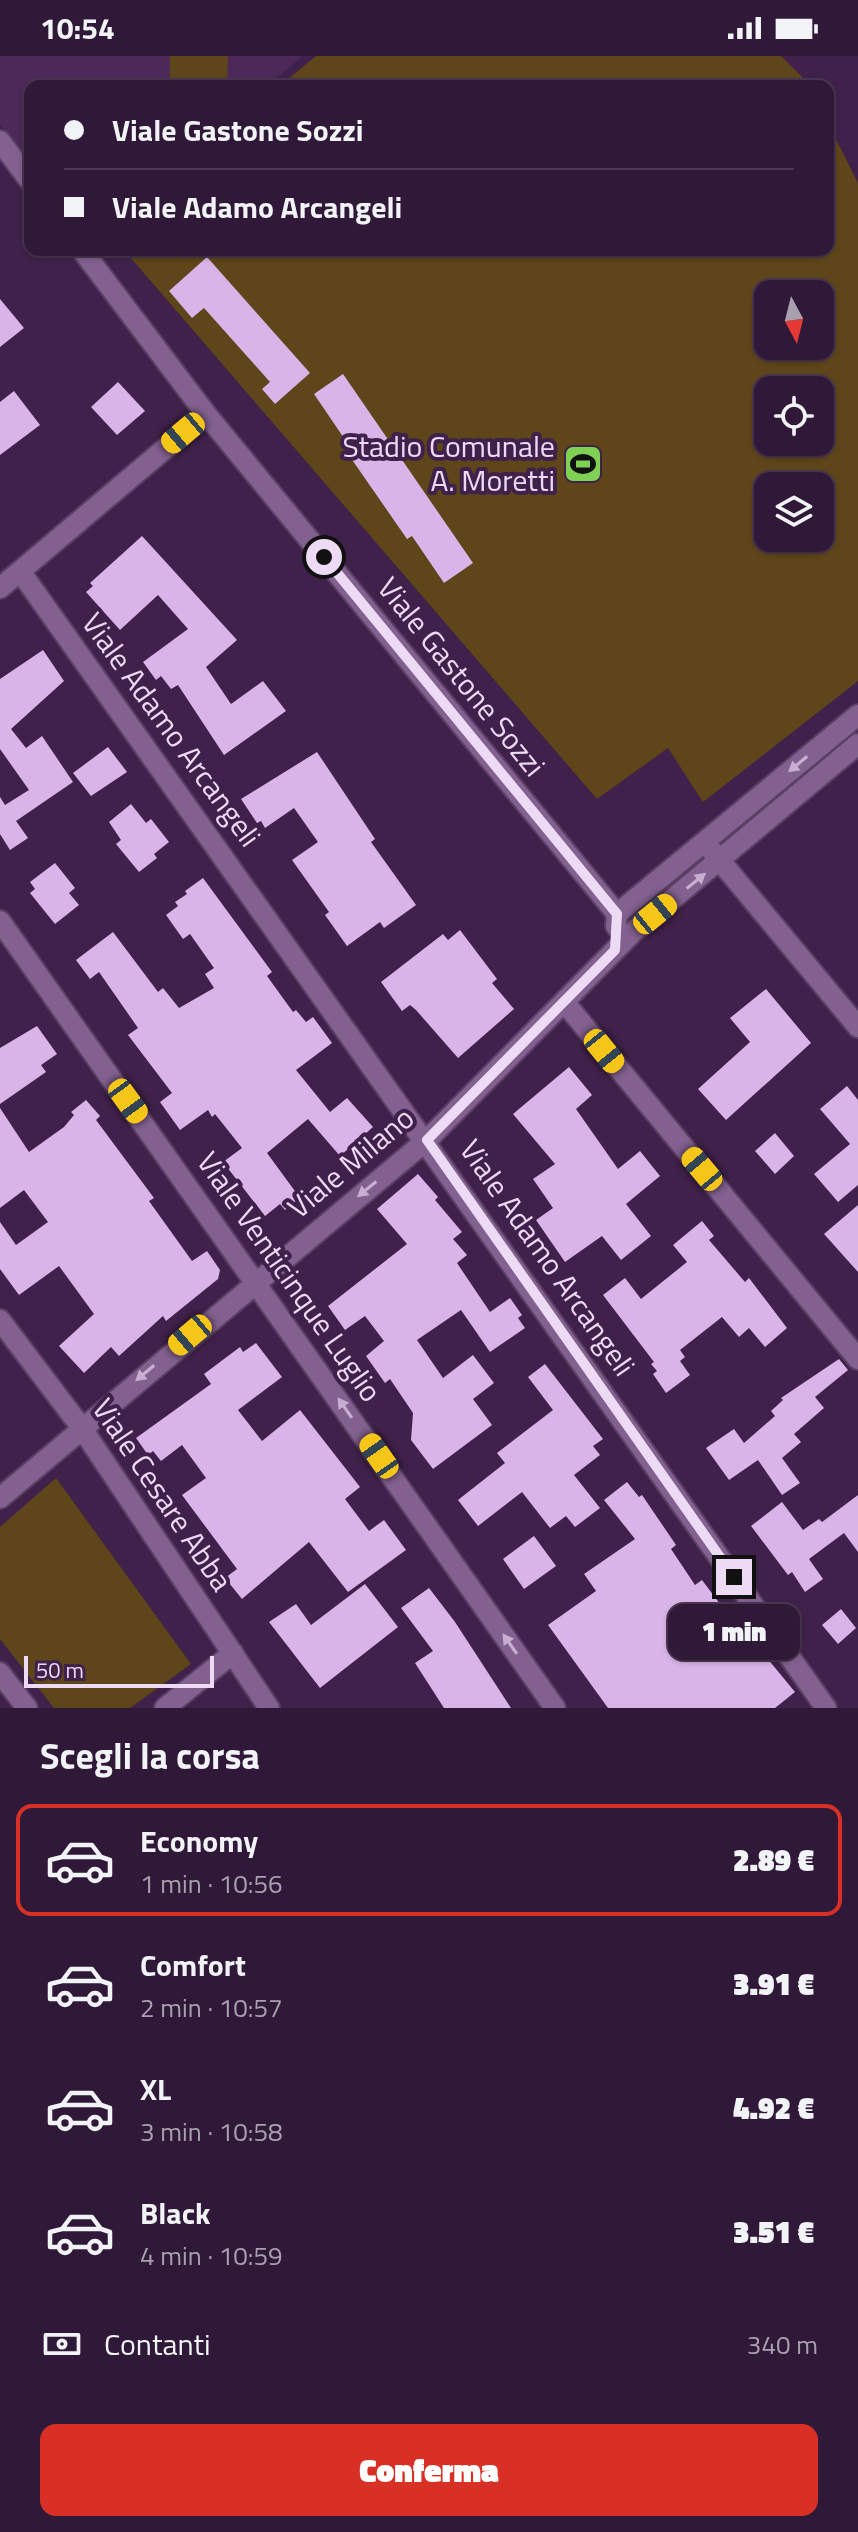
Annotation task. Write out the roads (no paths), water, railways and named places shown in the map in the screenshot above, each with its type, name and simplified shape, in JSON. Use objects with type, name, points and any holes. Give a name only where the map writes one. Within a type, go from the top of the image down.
[{"type":"street","points":[[0,141],[24,173]]},
{"type":"street","name":"Viale Gastone Sozzi","points":[[87,256],[206,414],[617,914]]},
{"type":"street","points":[[0,588],[206,414]]},
{"type":"street","name":"Viale Adamo Arcangeli","points":[[20,571],[427,1140],[826,1708]]},
{"type":"street","points":[[615,950],[617,914],[858,715]]},
{"type":"street","name":"Viale Milano","points":[[0,1498],[256,1280],[427,1140],[634,931],[858,744]]},
{"type":"street","points":[[705,842],[858,1027]]},
{"type":"street","name":"Viale Venticinque Luglio","points":[[0,921],[555,1708]]},
{"type":"street","points":[[565,1003],[858,1359]]},
{"type":"street","name":"Viale Cesare Abba","points":[[0,1320],[81,1427],[269,1708]]},
{"type":"street","points":[[165,1708],[233,1653]]},
{"type":"street","points":[[0,1673],[27,1708]]},
{"type":"place","name":"Stadio Comunale A. Moretti","points":[[583,464]]}]
